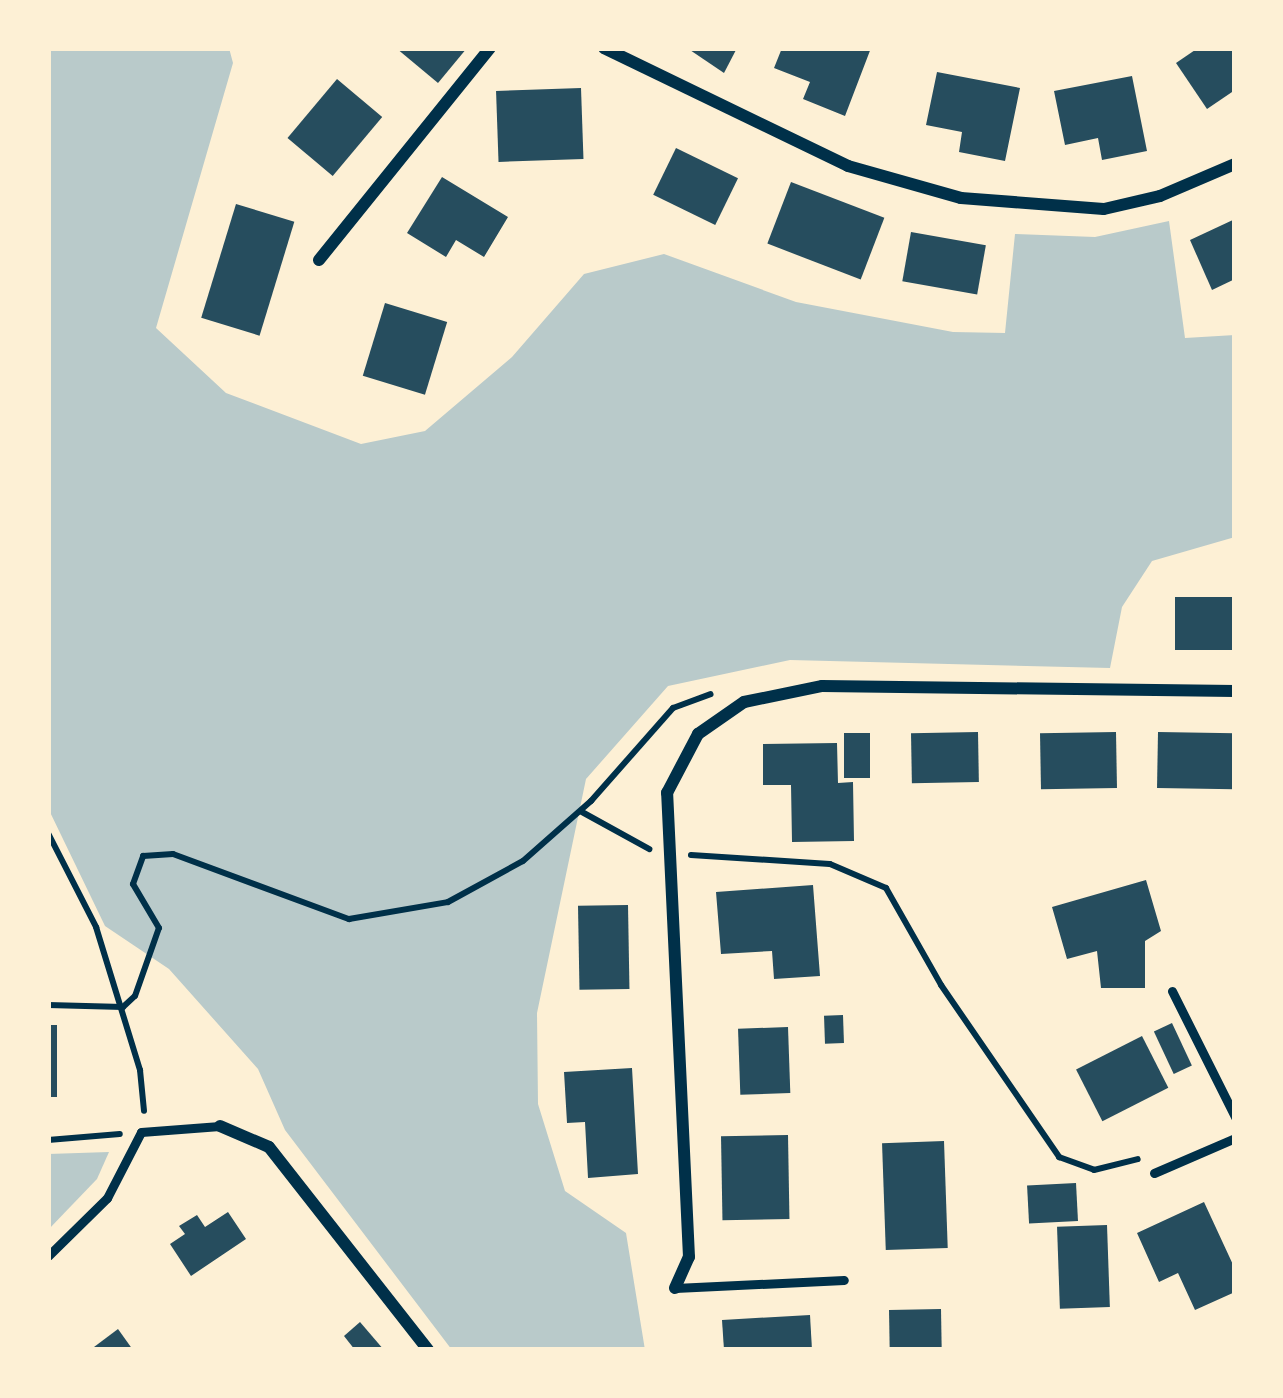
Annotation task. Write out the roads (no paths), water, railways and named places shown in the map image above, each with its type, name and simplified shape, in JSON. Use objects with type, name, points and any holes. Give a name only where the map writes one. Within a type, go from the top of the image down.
[{"type":"street","points":[[319,260],[490,48]]},
{"type":"street","points":[[604,48],[848,166],[962,198],[1104,209],[1160,196],[1235,164]]},
{"type":"street","points":[[675,1288],[689,1257],[665,854],[667,793],[678,763],[698,734],[744,702],[822,686],[1235,691]]},
{"type":"street","points":[[220,1126],[269,1147],[428,1350]]},
{"type":"lane","points":[[1172,991],[1235,1117]]},
{"type":"lane","points":[[48,1256],[107,1198],[141,1132],[220,1126]]},
{"type":"lane","points":[[1154,1173],[1235,1138]]},
{"type":"lane","points":[[675,1288],[844,1280]]}]
